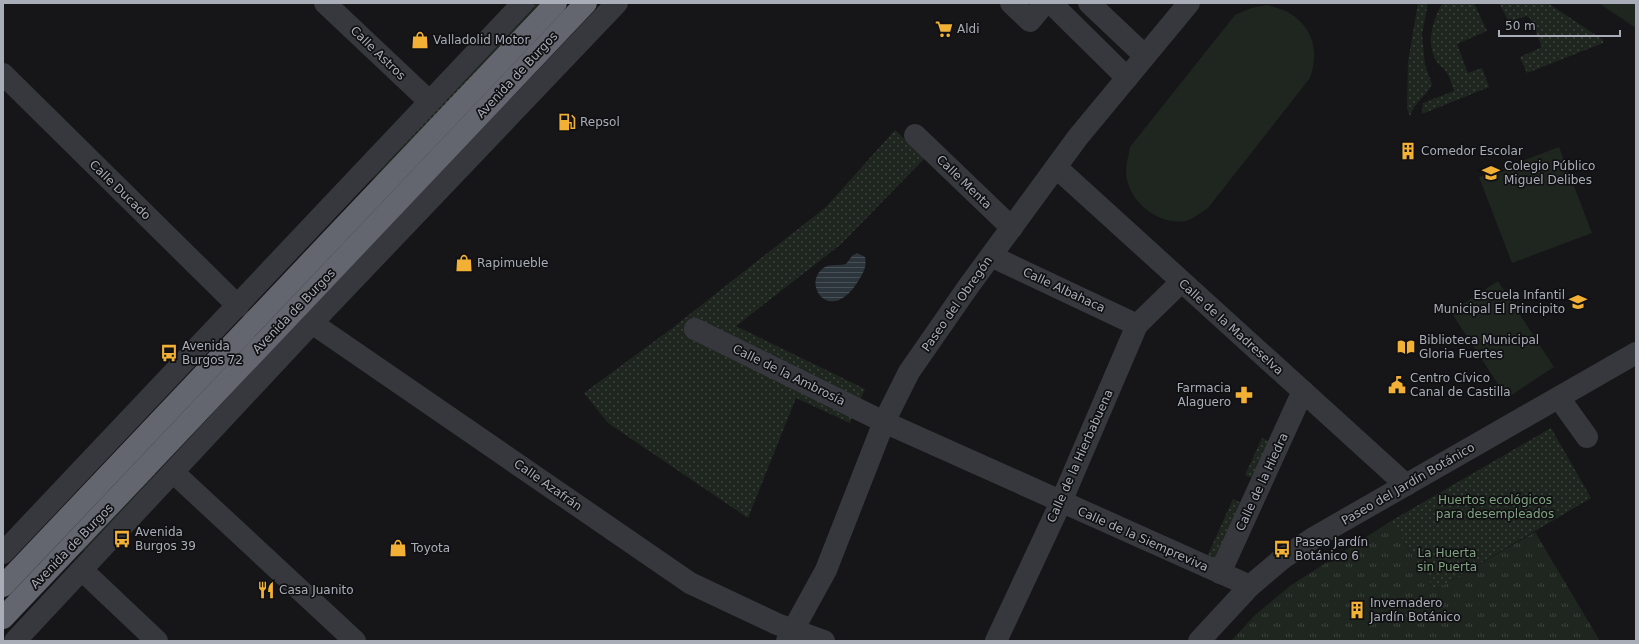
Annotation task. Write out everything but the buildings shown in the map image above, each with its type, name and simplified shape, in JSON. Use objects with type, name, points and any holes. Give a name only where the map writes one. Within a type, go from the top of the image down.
[{"type":"highway","name":"Avenida de Burgos","points":[[3,585],[556,3]]},
{"type":"highway","name":"Avenida de Burgos","points":[[10,611],[586,3]]},
{"type":"street","name":"Calle Astros","points":[[325,3],[430,102]]},
{"type":"street","points":[[3,553],[127,425],[523,3]]},
{"type":"street","name":"Avenida de Burgos","points":[[15,641],[312,323],[617,3]]},
{"type":"street","points":[[1011,3],[1030,21],[1045,3]]},
{"type":"street","points":[[1051,3],[1127,78]]},
{"type":"street","points":[[1089,3],[1145,56]]},
{"type":"street","name":"Paseo del Obregón","points":[[791,636],[826,570],[884,422],[909,372],[1078,137],[1189,3]]},
{"type":"street","name":"Calle Ducado","points":[[4,77],[238,306]]},
{"type":"street","points":[[442,155],[507,118]]},
{"type":"street","name":"Calle Menta","points":[[915,135],[1012,228]]},
{"type":"street","name":"Calle de la Madreselva","points":[[1057,168],[1406,485]]},
{"type":"street","points":[[284,257],[358,213]]},
{"type":"street","name":"Calle Albahaca","points":[[991,256],[1137,324]]},
{"type":"street","name":"Calle de la Hierbabuena","points":[[996,641],[1061,502],[1137,324],[1181,282]]},
{"type":"street","name":"Calle Azafrán","points":[[312,323],[690,583],[777,624],[791,636],[824,641]]},
{"type":"street","name":"Calle de la Ambrosía","points":[[695,329],[884,422]]},
{"type":"street","name":"Paseo del Jardín Botánico","points":[[1199,641],[1250,586],[1283,558],[1315,537],[1636,353]]},
{"type":"street","name":"Calle de la Hiedra","points":[[1220,573],[1304,391]]},
{"type":"street","points":[[1559,398],[1588,437]]},
{"type":"street","points":[[206,404],[167,479],[355,641]]},
{"type":"street","name":"Calle de la Siempreviva","points":[[884,422],[1250,586]]},
{"type":"street","points":[[99,551],[72,563],[58,561],[41,546],[38,533],[50,517],[112,451],[127,425]]},
{"type":"street","points":[[82,570],[157,641]]},
{"type":"street","points":[[3,585],[14,630],[4,641]]},
{"type":"green space","points":[[533,3],[543,3],[384,172],[370,180]]},
{"type":"green space","points":[[1418,3],[1428,3],[1422,34],[1425,65],[1432,84],[1415,106],[1410,116],[1407,109],[1408,62]]},
{"type":"green space","points":[[1442,3],[1474,3],[1487,31],[1457,44],[1468,73],[1482,68],[1489,87],[1422,114],[1423,103],[1454,91],[1448,75],[1437,62],[1431,47],[1433,25]]},
{"type":"green space","points":[[1499,3],[1548,3],[1603,40],[1603,43],[1527,73],[1520,57],[1542,47],[1530,18],[1526,16],[1509,22]]},
{"type":"green space","points":[[1598,3],[1636,3],[1636,28],[1600,4]]},
{"type":"green space","points":[[1267,5],[1288,12],[1297,18],[1309,33],[1314,49],[1313,68],[1310,78],[1208,208],[1186,221],[1175,221],[1155,215],[1138,201],[1131,192],[1127,182],[1126,168],[1130,147],[1235,15],[1251,8]]},
{"type":"green space","points":[[895,130],[925,158],[840,245],[736,326],[865,389],[850,423],[796,398],[748,518],[608,423],[584,393],[671,329],[826,207]]},
{"type":"green space","points":[[1559,147],[1592,233],[1512,263],[1479,177]]},
{"type":"green space","points":[[1498,281],[1554,367],[1507,398],[1451,312]]},
{"type":"green space","name":"Huertos ecológicos para desempleados","points":[[1551,428],[1591,498],[1435,590],[1391,521]]},
{"type":"green space","points":[[1262,438],[1282,447],[1265,484],[1245,475]]},
{"type":"green space","points":[[161,465],[131,509],[99,542],[74,556]]},
{"type":"green space","points":[[1233,499],[1252,508],[1224,567],[1206,559]]},
{"type":"green space","points":[[1391,521],[1435,590],[1535,532],[1600,641],[1231,641],[1255,615],[1290,586]]},
{"type":"shaded area","points":[[857,253],[865,257],[865,264],[864,270],[857,283],[847,295],[837,301],[828,301],[821,297],[817,290],[816,282],[818,274],[827,266],[846,264],[852,256]]},
{"type":"place","name":"Aldi","points":[[944,29]]},
{"type":"place","name":"Valladolid Motor","points":[[420,40]]},
{"type":"place","name":"Repsol","points":[[567,122]]},
{"type":"place","name":"Comedor Escolar","points":[[1408,151]]},
{"type":"place","name":"Colegio Público Miguel Delibes","points":[[1491,173]]},
{"type":"place","name":"Rapimueble","points":[[464,263]]},
{"type":"place","name":"Escuela Infantil Municipal El Principito","points":[[1578,302]]},
{"type":"place","name":"Biblioteca Municipal Gloria Fuertes","points":[[1406,347]]},
{"type":"place","name":"Avenida Burgos 72","points":[[169,353]]},
{"type":"place","name":"Centro Cívico Canal de Castilla","points":[[1397,385]]},
{"type":"place","name":"Farmacia Alaguero","points":[[1244,395]]},
{"type":"place","name":"Avenida Burgos 39","points":[[122,539]]},
{"type":"place","name":"Toyota","points":[[398,548]]},
{"type":"place","name":"Paseo Jardín Botánico 6","points":[[1282,549]]},
{"type":"place","name":"Casa Juanito","points":[[266,590]]},
{"type":"place","name":"Invernadero Jardín Botánico","points":[[1357,610]]},
{"type":"park label","name":"La Huerta sin Puerta","points":[[1447,560]]}]
